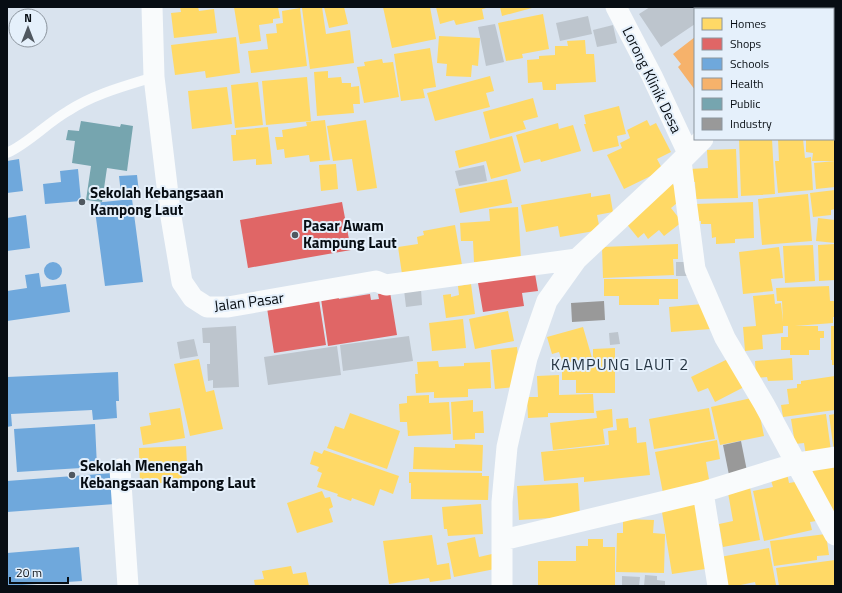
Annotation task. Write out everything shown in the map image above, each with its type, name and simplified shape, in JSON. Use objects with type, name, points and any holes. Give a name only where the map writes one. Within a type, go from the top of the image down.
[{"type":"street","name":"Jalan Pasar","points":[[152,7],[154,77],[170,211],[182,282],[193,298],[207,307],[228,307],[376,281],[386,285],[577,259]]},
{"type":"street","name":"Lorong Klinik Desa","points":[[616,7],[652,76],[684,157],[695,269],[725,338],[798,463],[835,535]]},
{"type":"street","points":[[502,586],[502,502],[507,447],[528,358],[547,301],[577,259],[702,140]]},
{"type":"street","points":[[503,540],[703,492],[798,463],[835,457]]},
{"type":"street","points":[[120,469],[128,586]]},
{"type":"street","points":[[703,492],[718,586]]},
{"type":"lane","points":[[7,152],[20,145],[67,111],[84,101],[154,77]]},
{"type":"building: Homes","points":[[180,7],[198,7],[199,11],[214,9],[217,33],[174,38],[171,13],[181,12]]},
{"type":"building: Homes","points":[[234,7],[278,7],[280,18],[273,19],[273,23],[259,25],[261,41],[240,44]]},
{"type":"building: Homes","points":[[322,7],[326,34],[350,30],[354,63],[310,69],[302,8]]},
{"type":"building: Homes","points":[[324,7],[344,7],[348,24],[329,28]]},
{"type":"building: Homes","points":[[383,7],[430,7],[436,39],[392,48]]},
{"type":"building: Homes","points":[[436,7],[486,8],[482,9],[484,19],[456,25],[454,20],[440,24]]},
{"type":"building: Homes","points":[[500,7],[532,7],[532,8],[502,16]]},
{"type":"building: Homes","points":[[722,7],[748,7],[748,8]]},
{"type":"building: Homes","points":[[752,7],[795,7],[794,8]]},
{"type":"building: Homes","points":[[300,8],[307,66],[251,73],[248,51],[268,49],[266,34],[277,33],[276,24],[283,23],[282,11]]},
{"type":"building: Homes","points":[[543,14],[549,49],[522,54],[523,58],[506,61],[498,23]]},
{"type":"building: Homes","points":[[439,36],[480,38],[478,66],[472,65],[471,77],[446,76],[447,64],[437,63]]},
{"type":"building: Homes","points":[[236,37],[240,73],[206,78],[205,71],[175,75],[171,45]]},
{"type":"building: Homes","points":[[585,40],[586,54],[594,54],[596,82],[556,84],[556,90],[543,90],[542,82],[528,83],[527,60],[539,59],[539,56],[555,55],[555,46],[568,46],[567,41]]},
{"type":"building: Homes","points":[[835,44],[835,64],[834,64]]},
{"type":"building: Homes","points":[[430,48],[436,87],[423,89],[425,98],[401,101],[394,54]]},
{"type":"building: Homes","points":[[382,59],[383,63],[393,62],[399,97],[364,103],[357,67],[365,66],[364,62]]},
{"type":"building: Homes","points":[[328,71],[328,78],[341,77],[342,83],[351,83],[351,87],[359,86],[360,104],[353,104],[354,113],[317,116],[314,72]]},
{"type":"building: Homes","points":[[490,76],[494,91],[486,93],[490,107],[435,121],[427,93]]},
{"type":"building: Homes","points":[[307,77],[311,121],[266,125],[262,81]]},
{"type":"building: Homes","points":[[258,82],[263,125],[235,128],[231,85]]},
{"type":"building: Homes","points":[[227,87],[232,124],[192,129],[188,91]]},
{"type":"building: Homes","points":[[533,98],[538,117],[523,121],[526,129],[490,139],[483,112]]},
{"type":"building: Homes","points":[[619,106],[626,134],[617,136],[619,146],[593,152],[584,124],[586,124],[584,115]]},
{"type":"building: Homes","points":[[835,106],[835,161],[812,161],[813,153],[806,152],[806,140],[834,140]]},
{"type":"building: Homes","points":[[325,120],[330,160],[310,162],[309,155],[285,158],[284,149],[277,150],[275,137],[283,137],[282,130],[307,126],[306,122]]},
{"type":"building: Homes","points":[[366,120],[377,188],[357,191],[352,159],[333,161],[327,126]]},
{"type":"building: Homes","points":[[647,120],[650,126],[656,123],[671,152],[657,159],[663,170],[624,189],[607,155],[622,148],[620,143],[630,138],[627,130]]},
{"type":"building: Homes","points":[[558,123],[559,129],[573,125],[581,151],[541,162],[540,159],[524,163],[516,135]]},
{"type":"building: Homes","points":[[268,127],[272,164],[256,165],[256,159],[233,161],[231,135],[236,135],[236,130]]},
{"type":"building: Homes","points":[[512,136],[521,171],[491,179],[486,161],[459,168],[455,151]]},
{"type":"building: Homes","points":[[739,140],[772,140],[775,194],[741,196]]},
{"type":"building: Homes","points":[[778,140],[803,140],[805,158],[811,157],[813,190],[778,193],[775,161],[779,161]]},
{"type":"building: Homes","points":[[736,149],[738,198],[696,199],[695,182],[690,182],[690,169],[708,168],[707,150]]},
{"type":"building: Homes","points":[[835,161],[835,187],[816,189],[814,163]]},
{"type":"building: Homes","points":[[336,164],[338,189],[321,191],[319,165]]},
{"type":"building: Homes","points":[[507,179],[512,203],[460,213],[455,189]]},
{"type":"building: Homes","points":[[672,183],[683,198],[671,208],[682,222],[664,236],[659,230],[648,239],[644,233],[638,238],[625,222]]},
{"type":"building: Homes","points":[[835,190],[835,209],[831,210],[831,215],[813,217],[810,193]]},
{"type":"building: Homes","points":[[591,193],[591,197],[610,194],[613,212],[597,215],[600,230],[560,237],[558,226],[526,232],[521,205]]},
{"type":"building: Homes","points":[[808,194],[812,241],[762,245],[758,199]]},
{"type":"building: Homes","points":[[753,202],[754,238],[735,239],[735,243],[716,244],[716,237],[712,238],[711,224],[701,224],[701,221],[696,221],[695,204]]},
{"type":"building: Homes","points":[[518,207],[521,260],[474,262],[473,241],[461,241],[460,223],[490,221],[489,209]]},
{"type":"building: Homes","points":[[818,218],[835,220],[835,243],[816,241]]},
{"type":"building: Homes","points":[[455,225],[462,265],[402,274],[398,247],[418,244],[417,237],[424,235],[423,231]]},
{"type":"building: Homes","points":[[678,244],[678,259],[673,259],[674,275],[603,278],[602,247]]},
{"type":"building: Homes","points":[[835,244],[835,280],[819,281],[818,245]]},
{"type":"building: Homes","points":[[813,245],[815,281],[785,283],[783,246]]},
{"type":"building: Homes","points":[[779,247],[783,278],[771,279],[773,291],[743,294],[739,252]]},
{"type":"building: Homes","points":[[604,279],[678,279],[678,299],[659,299],[659,305],[619,305],[619,296],[604,296]]},
{"type":"building: Homes","points":[[471,284],[475,314],[446,318],[443,295],[451,294],[451,297],[459,295],[458,286]]},
{"type":"building: Homes","points":[[829,286],[830,301],[835,301],[835,317],[833,317],[833,323],[795,326],[818,326],[818,331],[824,331],[824,338],[820,338],[820,350],[809,350],[809,355],[790,355],[790,350],[781,350],[781,337],[788,337],[788,326],[783,326],[783,333],[762,335],[763,349],[745,351],[743,327],[756,326],[753,296],[774,294],[775,304],[781,303],[783,322],[782,301],[777,301],[776,288]]},
{"type":"building: Homes","points":[[703,304],[711,329],[671,332],[669,307]]},
{"type":"building: Homes","points":[[508,311],[514,341],[475,349],[469,319]]},
{"type":"building: Homes","points":[[463,319],[466,348],[432,351],[429,323]]},
{"type":"building: Homes","points":[[831,326],[835,326],[835,365],[832,365],[831,360]]},
{"type":"building: Homes","points":[[583,327],[592,358],[563,364],[559,352],[552,354],[547,337]]},
{"type":"building: Homes","points":[[517,347],[520,374],[515,387],[495,389],[491,350]]},
{"type":"building: Homes","points":[[615,348],[615,393],[576,393],[576,380],[562,380],[562,366],[593,365],[593,349]]},
{"type":"building: Homes","points":[[732,357],[746,386],[715,402],[708,388],[698,392],[691,377]]},
{"type":"building: Homes","points":[[792,358],[793,380],[768,381],[767,377],[756,378],[755,361]]},
{"type":"building: Homes","points":[[199,359],[206,392],[214,390],[223,429],[190,436],[174,364]]},
{"type":"building: Homes","points":[[438,361],[439,367],[464,366],[464,363],[490,362],[491,388],[468,389],[468,397],[434,398],[434,392],[416,393],[415,374],[418,374],[417,362]]},
{"type":"building: Homes","points":[[559,375],[559,395],[593,394],[594,413],[548,413],[548,417],[528,418],[527,397],[538,397],[537,376]]},
{"type":"building: Homes","points":[[835,376],[835,410],[783,417],[781,405],[789,404],[787,389],[797,388],[797,384],[801,384],[801,381]]},
{"type":"building: Homes","points":[[429,395],[429,403],[449,402],[451,434],[408,436],[407,422],[400,422],[399,404],[407,403],[407,396]]},
{"type":"building: Homes","points":[[756,397],[764,436],[720,445],[711,407]]},
{"type":"building: Homes","points":[[473,400],[473,412],[483,411],[484,433],[475,433],[475,439],[453,440],[451,402]]},
{"type":"building: Homes","points":[[180,408],[185,438],[143,445],[140,427],[151,425],[149,413]]},
{"type":"building: Homes","points":[[709,408],[715,439],[654,449],[649,419]]},
{"type":"building: Homes","points":[[612,409],[613,427],[603,429],[605,444],[553,450],[550,423],[597,418],[596,411]]},
{"type":"building: Homes","points":[[350,413],[400,431],[387,469],[327,448],[335,426],[344,429]]},
{"type":"building: Homes","points":[[826,414],[831,451],[806,455],[804,443],[795,444],[791,419]]},
{"type":"building: Homes","points":[[835,414],[835,452],[834,452],[829,415]]},
{"type":"building: Homes","points":[[628,418],[629,428],[636,427],[637,443],[646,442],[650,475],[584,482],[584,477],[544,481],[541,452],[609,445],[608,431],[617,430],[616,419]]},
{"type":"building: Homes","points":[[717,440],[720,459],[706,462],[710,485],[663,493],[655,452]]},
{"type":"building: Homes","points":[[455,444],[483,445],[482,471],[413,469],[414,447],[455,448]]},
{"type":"building: Homes","points":[[186,446],[187,464],[181,464],[182,482],[140,484],[139,448]]},
{"type":"building: Homes","points":[[324,450],[399,476],[393,494],[380,489],[374,506],[352,498],[351,501],[337,496],[338,494],[317,487],[322,473],[317,471],[319,467],[310,464],[314,451],[322,454]]},
{"type":"building: Homes","points":[[835,464],[835,517],[815,492],[812,467]]},
{"type":"building: Homes","points":[[409,472],[482,473],[482,476],[489,476],[488,500],[411,499]]},
{"type":"building: Homes","points":[[787,473],[789,483],[801,481],[816,521],[810,522],[812,530],[764,541],[753,491],[773,487],[770,477]]},
{"type":"building: Homes","points":[[749,482],[760,540],[723,547],[719,524],[733,521],[727,487]]},
{"type":"building: Homes","points":[[578,483],[580,516],[519,520],[517,486]]},
{"type":"building: Homes","points":[[322,491],[325,498],[330,497],[333,507],[329,509],[333,522],[297,533],[287,503]]},
{"type":"building: Homes","points":[[701,500],[712,568],[672,574],[661,506]]},
{"type":"building: Homes","points":[[481,504],[483,534],[448,536],[447,529],[444,529],[442,507]]},
{"type":"building: Homes","points":[[623,519],[654,520],[653,533],[665,534],[664,573],[616,572],[617,533],[623,533]]},
{"type":"building: Homes","points":[[826,534],[829,555],[817,556],[817,560],[774,566],[770,541]]},
{"type":"building: Homes","points":[[432,535],[437,565],[449,563],[451,579],[430,582],[429,578],[389,584],[383,541]]},
{"type":"building: Homes","points":[[475,537],[479,557],[492,554],[495,569],[454,577],[447,543]]},
{"type":"building: Homes","points":[[588,539],[603,539],[603,547],[615,547],[615,586],[538,586],[538,561],[576,561],[576,546],[588,546]]},
{"type":"building: Homes","points":[[769,548],[776,585],[756,586],[755,582],[736,586],[725,586],[720,557]]},
{"type":"building: Homes","points":[[835,560],[835,586],[779,586],[776,568]]},
{"type":"building: Homes","points":[[291,566],[293,574],[306,572],[309,586],[255,586],[254,580],[264,579],[262,571]]},
{"type":"building: Shops","name":"Pasar Awam Kampung Laut","points":[[342,202],[351,250],[248,268],[240,220]]},
{"type":"building: Shops","points":[[534,268],[538,291],[522,293],[524,306],[483,312],[477,277]]},
{"type":"building: Shops","points":[[390,292],[397,335],[328,346],[321,299],[338,296],[339,299],[370,294],[371,300],[379,299],[378,294]]},
{"type":"building: Shops","points":[[319,300],[326,345],[274,353],[267,308]]},
{"type":"building: Schools","points":[[19,159],[23,191],[7,193],[7,161]]},
{"type":"building: Schools","points":[[78,169],[81,201],[45,204],[43,184],[61,182],[60,171]]},
{"type":"building: Schools","points":[[137,175],[139,193],[121,194],[119,176]]},
{"type":"building: Schools","points":[[132,199],[143,282],[105,286],[94,203]]},
{"type":"building: Schools","points":[[26,215],[30,248],[7,251],[7,218]]},
{"type":"building: Schools","points":[[53,262],[59,265],[62,271],[59,277],[53,280],[47,277],[44,271],[47,265]]},
{"type":"building: Schools","points":[[39,273],[41,287],[66,284],[70,312],[7,321],[7,291],[27,288],[25,275]]},
{"type":"building: Schools","points":[[118,372],[119,401],[116,401],[117,418],[93,420],[92,410],[11,414],[12,426],[7,427],[7,377]]},
{"type":"building: Schools","points":[[95,424],[97,467],[17,472],[14,429]]},
{"type":"building: Schools","points":[[113,473],[115,504],[7,512],[7,481]]},
{"type":"building: Schools","points":[[79,547],[82,581],[7,586],[7,553]]},
{"type":"building: Health","points":[[694,38],[694,89],[678,67],[681,64],[673,54]]},
{"type":"building: Public","points":[[81,121],[120,127],[121,124],[133,126],[127,171],[107,168],[102,202],[86,200],[91,166],[72,163],[75,141],[66,140],[68,130],[79,131]]},
{"type":"building: Industry","points":[[604,301],[605,320],[572,322],[571,303]]},
{"type":"building: Industry","points":[[741,441],[747,471],[729,475],[723,445]]},
{"type":"building: Other","points":[[650,7],[704,8],[694,8],[694,25],[661,47],[639,14]]},
{"type":"building: Other","points":[[588,16],[592,34],[560,41],[556,23]]},
{"type":"building: Other","points":[[495,24],[504,62],[486,66],[478,27]]},
{"type":"building: Other","points":[[613,25],[617,43],[597,47],[593,30]]},
{"type":"building: Other","points":[[484,165],[487,181],[459,186],[455,171]]},
{"type":"building: Other","points":[[676,262],[691,262],[691,276],[676,276]]},
{"type":"building: Other","points":[[421,289],[422,305],[406,307],[404,290]]},
{"type":"building: Other","points":[[236,326],[239,387],[213,388],[213,380],[208,381],[207,364],[210,364],[210,343],[203,343],[202,328]]},
{"type":"building: Other","points":[[618,332],[620,344],[610,345],[609,333]]},
{"type":"building: Other","points":[[409,336],[413,361],[343,371],[340,345]]},
{"type":"building: Other","points":[[194,339],[198,356],[180,359],[177,342]]},
{"type":"building: Other","points":[[337,346],[341,375],[268,385],[264,357]]},
{"type":"building: Other","points":[[645,575],[657,576],[657,580],[665,581],[665,586],[644,586]]},
{"type":"building: Other","points":[[622,576],[640,577],[639,586],[622,586]]},
{"type":"place","name":"Sekolah Kebangsaan Kampong Laut","points":[[82,202]]},
{"type":"place","name":"Pasar Awam Kampung Laut","points":[[295,235]]},
{"type":"place","name":"Sekolah Menengah Kebangsaan Kampong Laut","points":[[72,475]]},
{"type":"district","name":"KAMPUNG LAUT 2","points":[[620,364]]}]
